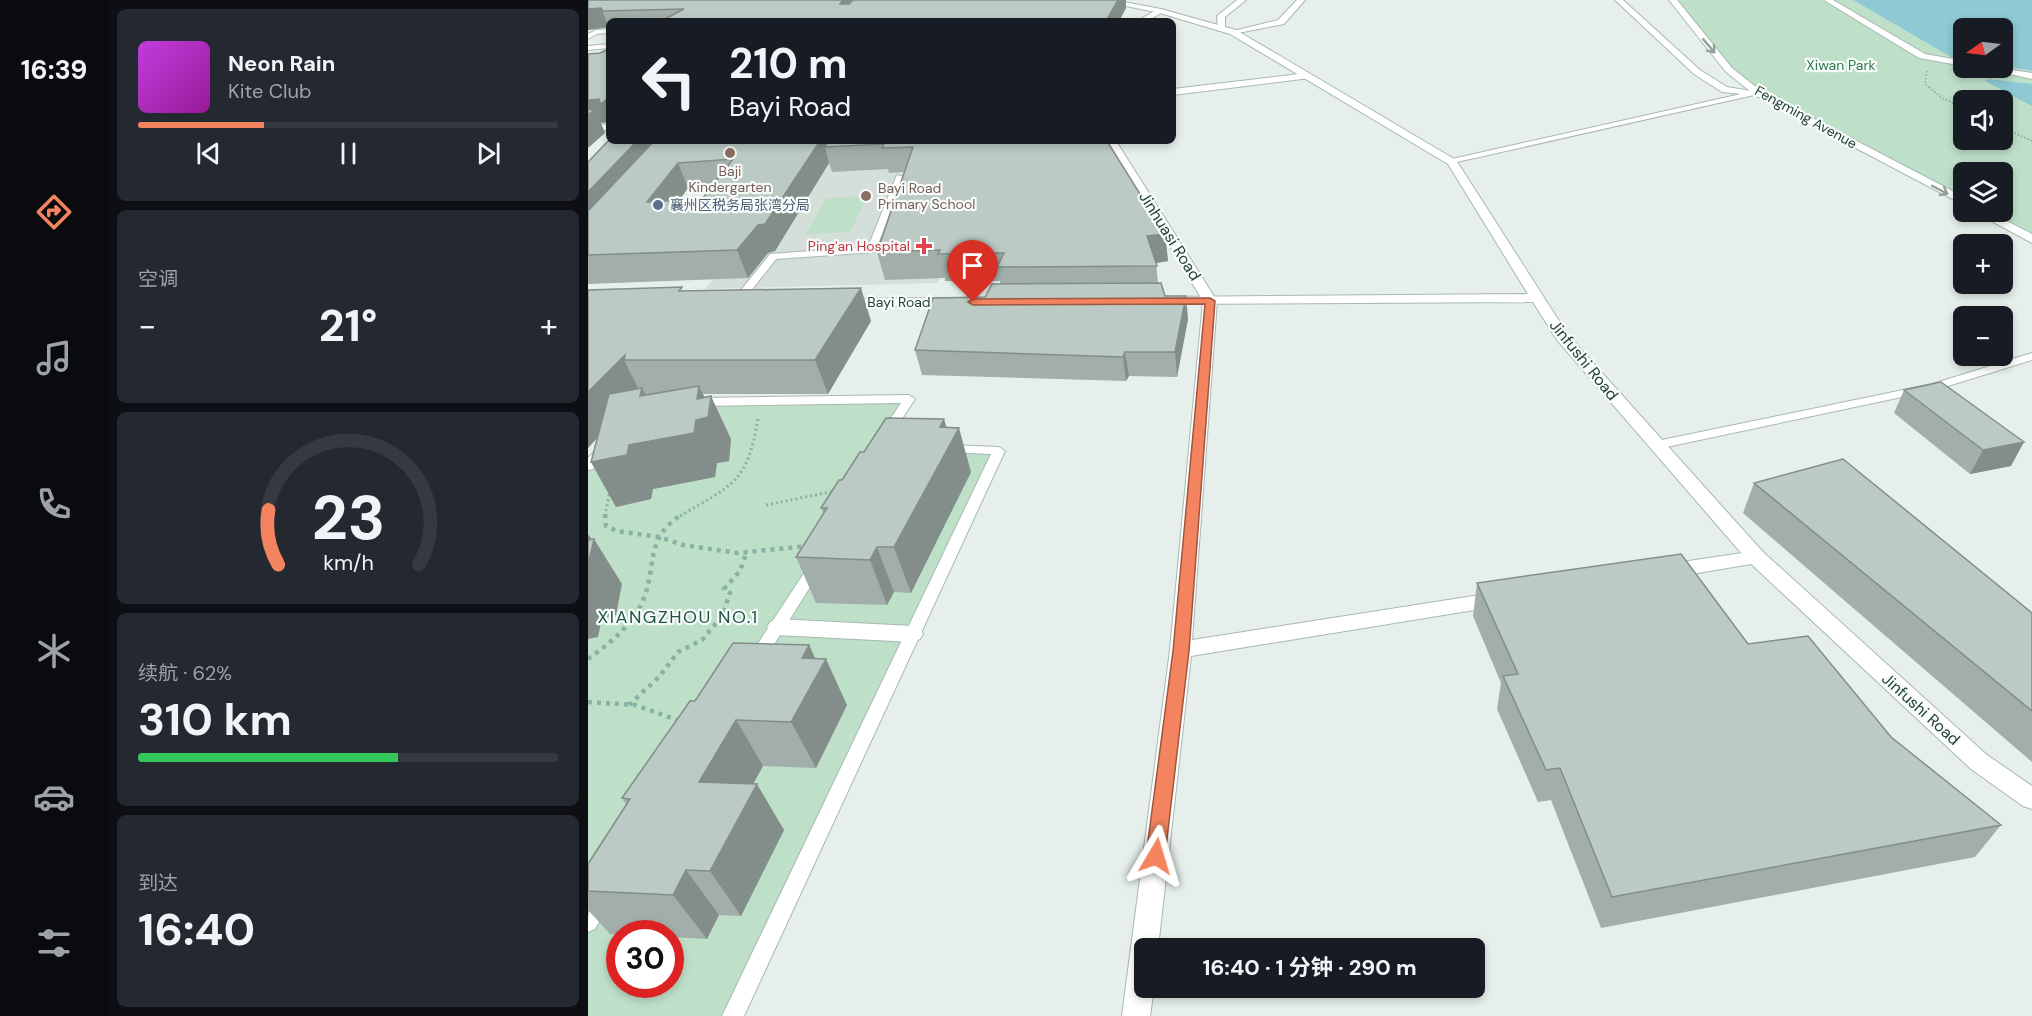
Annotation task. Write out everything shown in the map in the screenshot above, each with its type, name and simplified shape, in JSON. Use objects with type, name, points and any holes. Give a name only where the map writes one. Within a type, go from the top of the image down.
[{"type":"street","name":"Jinfushi Road","points":[[1101,0],[1161,11],[1227,30],[1452,162],[1562,337],[1756,557],[1980,762],[2032,799]]},
{"type":"street","points":[[1242,0],[1221,16],[1227,30],[1281,22],[1301,0]]},
{"type":"street","points":[[1619,0],[1697,72],[1725,90],[1763,90]]},
{"type":"street","name":"Fengming Avenue","points":[[1673,0],[1729,70],[1953,196]]},
{"type":"street","points":[[1685,0],[1729,54]]},
{"type":"street","points":[[1828,0],[1922,56],[1953,62]]},
{"type":"street","points":[[1148,18],[1161,11]]},
{"type":"street","name":"Fengming Avenue","points":[[1744,70],[1752,76]]},
{"type":"street","points":[[2013,73],[2032,76]]},
{"type":"street","points":[[1176,92],[1307,76]]},
{"type":"street","points":[[1452,162],[1763,90]]},
{"type":"street","name":"Fengming Avenue","points":[[1763,90],[1953,185]]},
{"type":"street","points":[[588,129],[606,127]]},
{"type":"street","name":"Jinhuasi Road","points":[[1113,144],[1210,301]]},
{"type":"street","points":[[2013,216],[2032,226]]},
{"type":"street","points":[[2001,222],[2032,238]]},
{"type":"street","points":[[1151,301],[1537,298]]},
{"type":"street","points":[[1136,1016],[1181,651],[1210,301]]},
{"type":"street","name":"Bayi Road","points":[[830,303],[973,302]]},
{"type":"street","points":[[730,303],[759,303]]},
{"type":"street","points":[[1650,574],[1756,557]]},
{"type":"street","points":[[1181,651],[1521,595]]},
{"type":"street","points":[[777,627],[913,634]]},
{"type":"lane","points":[[588,37],[596,32],[606,31]]},
{"type":"lane","points":[[588,48],[606,46]]},
{"type":"lane","points":[[730,303],[773,256],[872,250],[900,177]]},
{"type":"lane","points":[[1657,445],[1935,387],[2032,356]]},
{"type":"lane","points":[[685,403],[909,399],[879,446],[893,446]]},
{"type":"lane","points":[[588,466],[618,435]]},
{"type":"lane","points":[[733,1016],[999,452],[928,448]]},
{"type":"lane","points":[[745,677],[831,542]]},
{"type":"lane","points":[[588,922],[613,883]]},
{"type":"path","points":[[1939,59],[1926,71],[1925,84],[1942,98],[1953,103]]},
{"type":"path","points":[[2013,132],[2032,141]]},
{"type":"path","points":[[588,659],[619,635],[638,615],[650,578],[652,553],[663,529],[681,515],[719,494],[746,472],[755,447],[760,411],[768,401]]},
{"type":"path","points":[[612,479],[604,519],[606,526],[617,531],[659,537],[683,545],[747,551],[831,542]]},
{"type":"path","points":[[766,505],[846,489]]},
{"type":"path","points":[[628,705],[659,677],[678,652],[702,640],[722,616],[730,593],[724,589],[740,571],[747,551]]},
{"type":"path","points":[[588,702],[602,700],[668,714],[687,726]]},
{"type":"shaded area","name":"Bayi Road Primary School","points":[[963,157],[957,228],[938,283],[705,289],[748,235],[795,158]]},
{"type":"green space","name":"Xiwan Park","points":[[1673,0],[1853,0],[1953,57],[1953,78],[2013,78],[2013,68],[2032,71],[2032,239],[2000,222],[2013,222],[2013,162],[1953,162],[1953,197],[1758,93],[1729,70]]},
{"type":"green space","points":[[868,196],[850,232],[806,234],[826,198]]},
{"type":"green space","points":[[909,399],[879,445],[999,451],[733,1016],[588,1016],[588,466],[649,403]]},
{"type":"water","points":[[1853,0],[2032,0],[2032,71],[2013,68],[2013,18],[1953,18],[1953,57]]},
{"type":"water","points":[[1988,79],[2032,84],[2032,106],[2013,96],[2013,90],[2002,90],[1985,81]]},
{"type":"building","points":[[588,0],[843,0],[840,4],[849,4],[853,0],[1118,0],[1108,18],[667,18],[684,9],[603,11],[601,8],[588,9]]},
{"type":"building","points":[[606,50],[606,100],[601,104],[599,99],[588,100],[588,54]]},
{"type":"building","points":[[606,143],[634,144],[588,192],[588,162]]},
{"type":"building","points":[[651,144],[818,144],[765,224],[758,225],[737,250],[588,255],[588,211]],"holes":[[[733,159],[702,199],[647,202],[678,163]]]},
{"type":"building","points":[[826,144],[884,144],[825,147]]},
{"type":"building","points":[[884,144],[1109,144],[1165,234],[1147,236],[1157,266],[997,267],[1004,253],[938,254],[940,250],[877,252],[913,147],[882,148]]},
{"type":"building","points":[[1161,283],[1165,296],[1186,296],[1175,352],[1125,352],[1123,357],[915,350],[933,298],[985,297],[992,284]]},
{"type":"building","points":[[682,287],[679,291],[861,288],[815,360],[624,360],[625,355],[588,392],[588,290]]},
{"type":"building","points":[[1941,382],[2024,442],[1983,450],[1904,390]]},
{"type":"building","points":[[699,386],[697,399],[711,396],[708,417],[696,420],[694,433],[629,445],[627,455],[591,462],[609,394],[642,388],[640,396]]},
{"type":"building","points":[[886,418],[944,419],[940,427],[959,428],[894,547],[877,547],[870,560],[796,557],[827,508],[821,508],[839,480],[842,480],[860,452],[864,452]]},
{"type":"building","points":[[1843,459],[2032,613],[2032,711],[1754,483]]},
{"type":"building","points":[[594,539],[588,565],[588,540]]},
{"type":"building","points":[[1681,554],[1748,644],[1808,636],[1891,737],[2001,825],[1612,897],[1560,768],[1546,770],[1503,676],[1518,674],[1477,583]]},
{"type":"building","points":[[733,643],[809,645],[802,658],[826,659],[791,722],[736,720],[699,782],[757,784],[710,871],[686,870],[673,895],[588,891],[588,864],[630,799],[622,798],[690,701],[695,701]]},
{"type":"place","name":"Baji Kindergarten","points":[[730,153]]},
{"type":"place","name":"Bayi Road Primary School","points":[[866,196]]},
{"type":"place","name":"襄州区税务局张湾分局","points":[[658,205]]},
{"type":"place","name":"Ping'an Hospital","points":[[924,246]]},
{"type":"district","name":"XIANGZHOU NO.1","points":[[678,617]]},
{"type":"route","points":[[973,302],[1210,301],[1181,651],[1156,856]]}]
